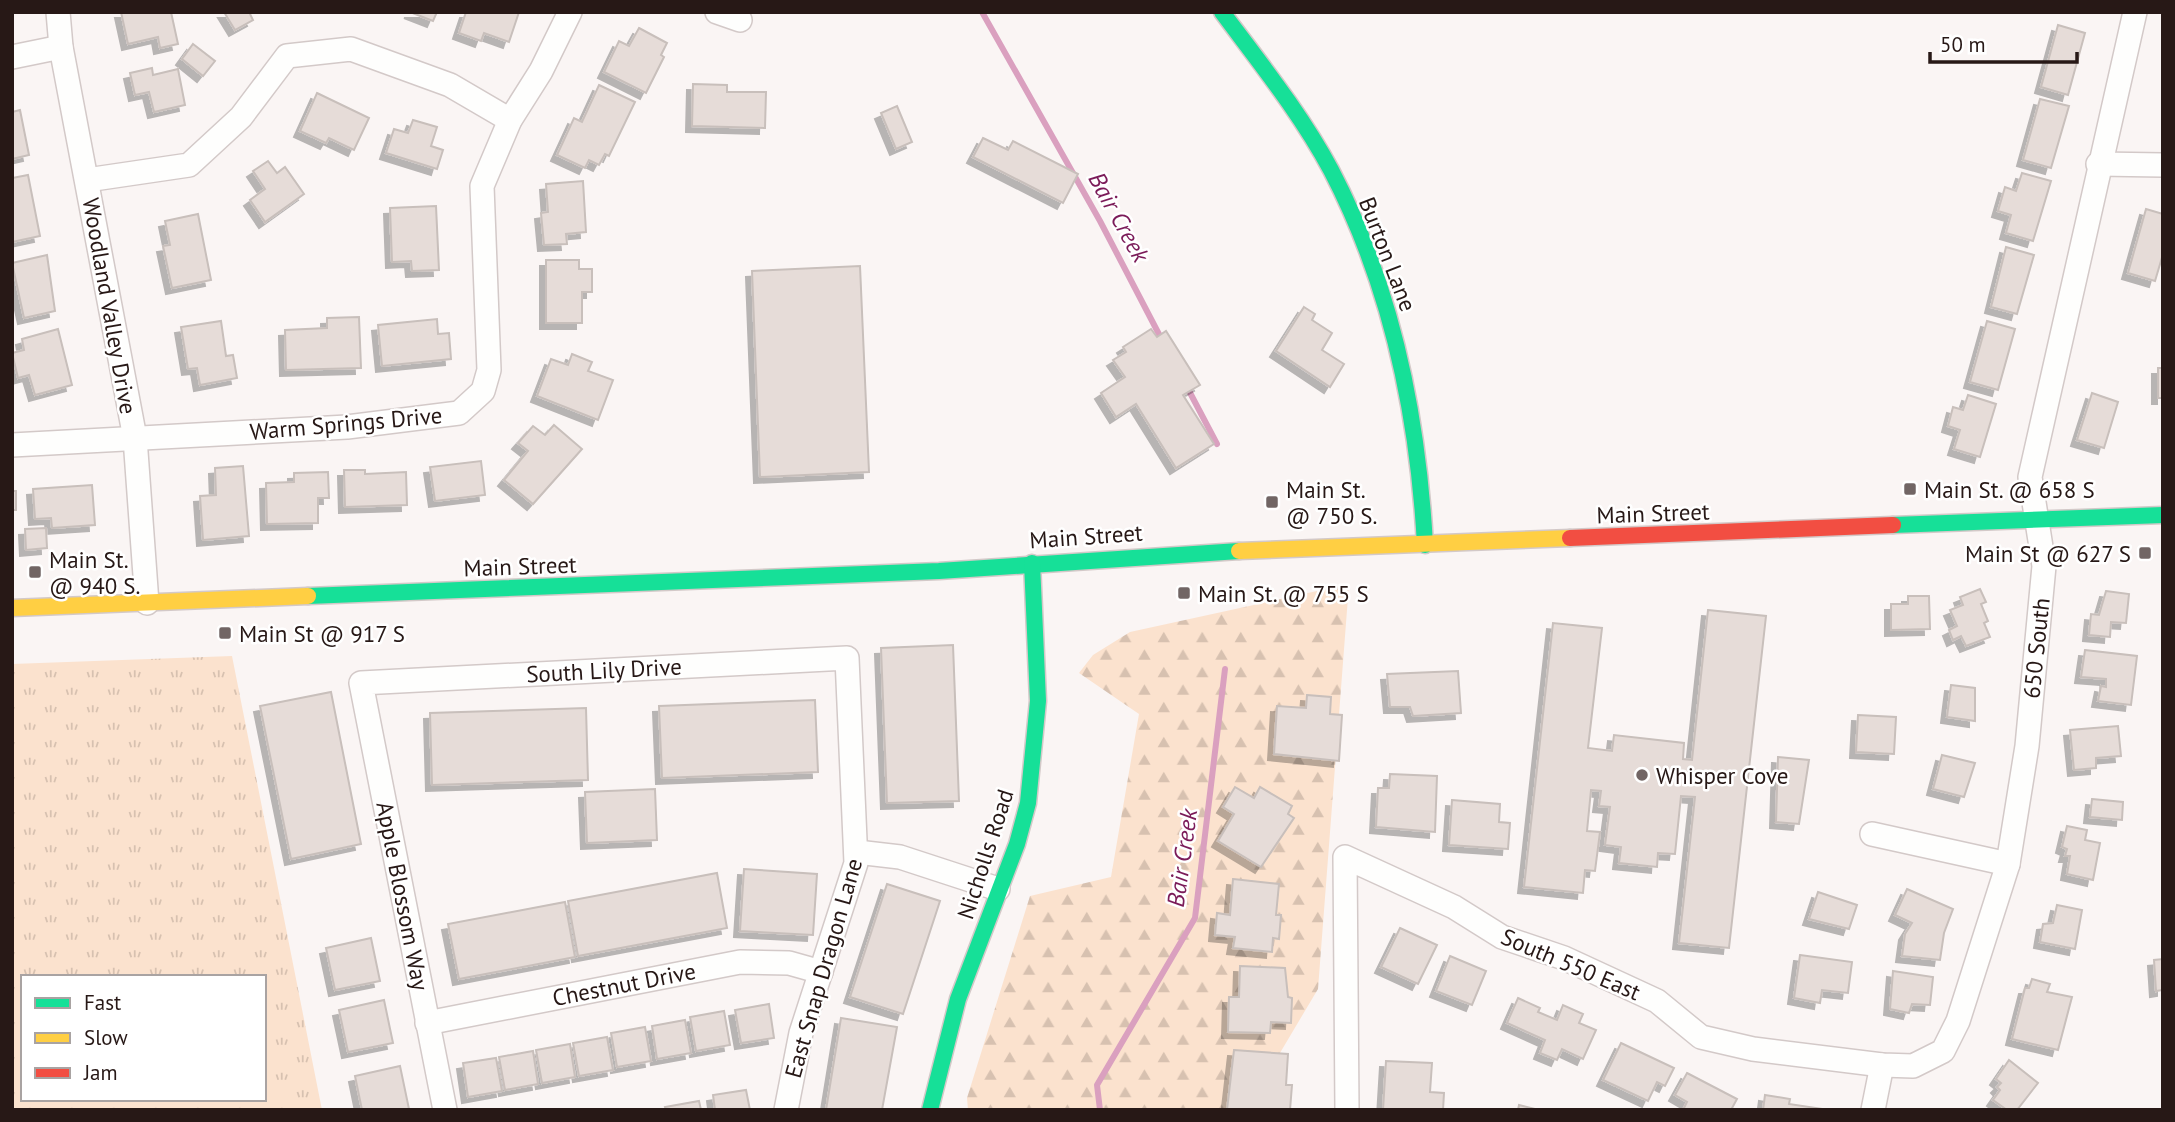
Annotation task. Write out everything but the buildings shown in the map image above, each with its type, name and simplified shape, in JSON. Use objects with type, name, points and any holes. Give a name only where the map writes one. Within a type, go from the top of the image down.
[{"type":"main road","name":"Burton Lane","points":[[1223,12],[1330,170],[1370,257],[1404,366],[1423,481],[1425,545]]},
{"type":"main road","name":"Main Street","points":[[12,608],[912,572],[1347,545],[1425,545],[2036,518],[2163,515]]},
{"type":"main road","name":"Nicholls Road","points":[[930,1110],[939,1063],[998,889],[1018,839],[1036,756],[1039,695],[1032,563]]},
{"type":"street","name":"Woodland Valley Drive","points":[[58,12],[61,47],[135,438],[147,603]]},
{"type":"street","name":"Warm Springs Drive","points":[[12,445],[347,427],[458,413],[483,391],[489,370],[482,186],[510,120],[541,71],[570,12]]},
{"type":"street","points":[[717,12],[740,20]]},
{"type":"street","name":"650 South","points":[[1882,1065],[1913,1066],[1943,1051],[1958,1021],[2008,864],[2027,746],[2044,566],[2030,477],[2098,164],[2135,12]]},
{"type":"street","points":[[12,57],[61,47]]},
{"type":"street","points":[[87,180],[189,165],[241,117],[287,56],[351,49],[450,85],[510,120]]},
{"type":"street","points":[[2098,164],[2163,165]]},
{"type":"street","name":"South Lily Drive","points":[[361,682],[847,657]]},
{"type":"street","name":"East Snap Dragon Lane","points":[[786,1110],[798,1045],[852,878],[857,852],[847,657]]},
{"type":"street","name":"Apple Blossom Way","points":[[361,682],[445,1110]]},
{"type":"street","points":[[1872,834],[2008,864]]},
{"type":"street","points":[[857,852],[900,856],[998,889]]},
{"type":"street","name":"South 550 East","points":[[1347,1110],[1345,857],[1454,907],[1503,937],[1564,958],[1657,1001],[1701,1037],[1753,1049],[1882,1065]]},
{"type":"street","name":"Chestnut Drive","points":[[428,1023],[740,962],[789,963],[821,972]]},
{"type":"street","points":[[1873,1110],[1882,1065]]},
{"type":"green space","points":[[1349,584],[1318,989],[1246,1110],[968,1110],[967,1098],[1030,896],[1111,877],[1139,714],[1079,673],[1093,655],[1130,632]]},
{"type":"green space","points":[[232,656],[322,1110],[12,1110],[12,664]]},
{"type":"waterway","name":"Bair Creek","points":[[982,12],[1100,221],[1162,340]]},
{"type":"waterway","name":"Bair Creek","points":[[1187,387],[1217,444]]},
{"type":"waterway","name":"Bair Creek","points":[[1100,1110],[1097,1085],[1195,918],[1225,669]]},
{"type":"traffic: fast","points":[[1222,12],[1280,89],[1319,149],[1352,214],[1370,260],[1386,306],[1408,400],[1416,448],[1425,545]]},
{"type":"traffic: fast","points":[[1893,525],[2163,515]]},
{"type":"traffic: fast","points":[[308,596],[939,571],[1239,551]]},
{"type":"traffic: fast","points":[[930,1110],[958,999],[1017,844],[1028,803],[1038,701],[1032,563]]},
{"type":"traffic: slow","points":[[1239,551],[1570,538]]},
{"type":"traffic: slow","points":[[12,608],[308,596]]},
{"type":"traffic: jam","points":[[1570,538],[1893,525]]},
{"type":"place","name":"Main St. @ 658 S","points":[[1910,489]]},
{"type":"place","name":"Main St. @ 750 S.","points":[[1272,502]]},
{"type":"place","name":"Main St @ 627 S","points":[[2145,553]]},
{"type":"place","name":"Main St. @ 940 S.","points":[[35,572]]},
{"type":"place","name":"Main St. @ 755 S","points":[[1184,593]]},
{"type":"place","name":"Main St @ 917 S","points":[[225,633]]},
{"type":"place","name":"Whisper Cove","points":[[1642,775]]}]
